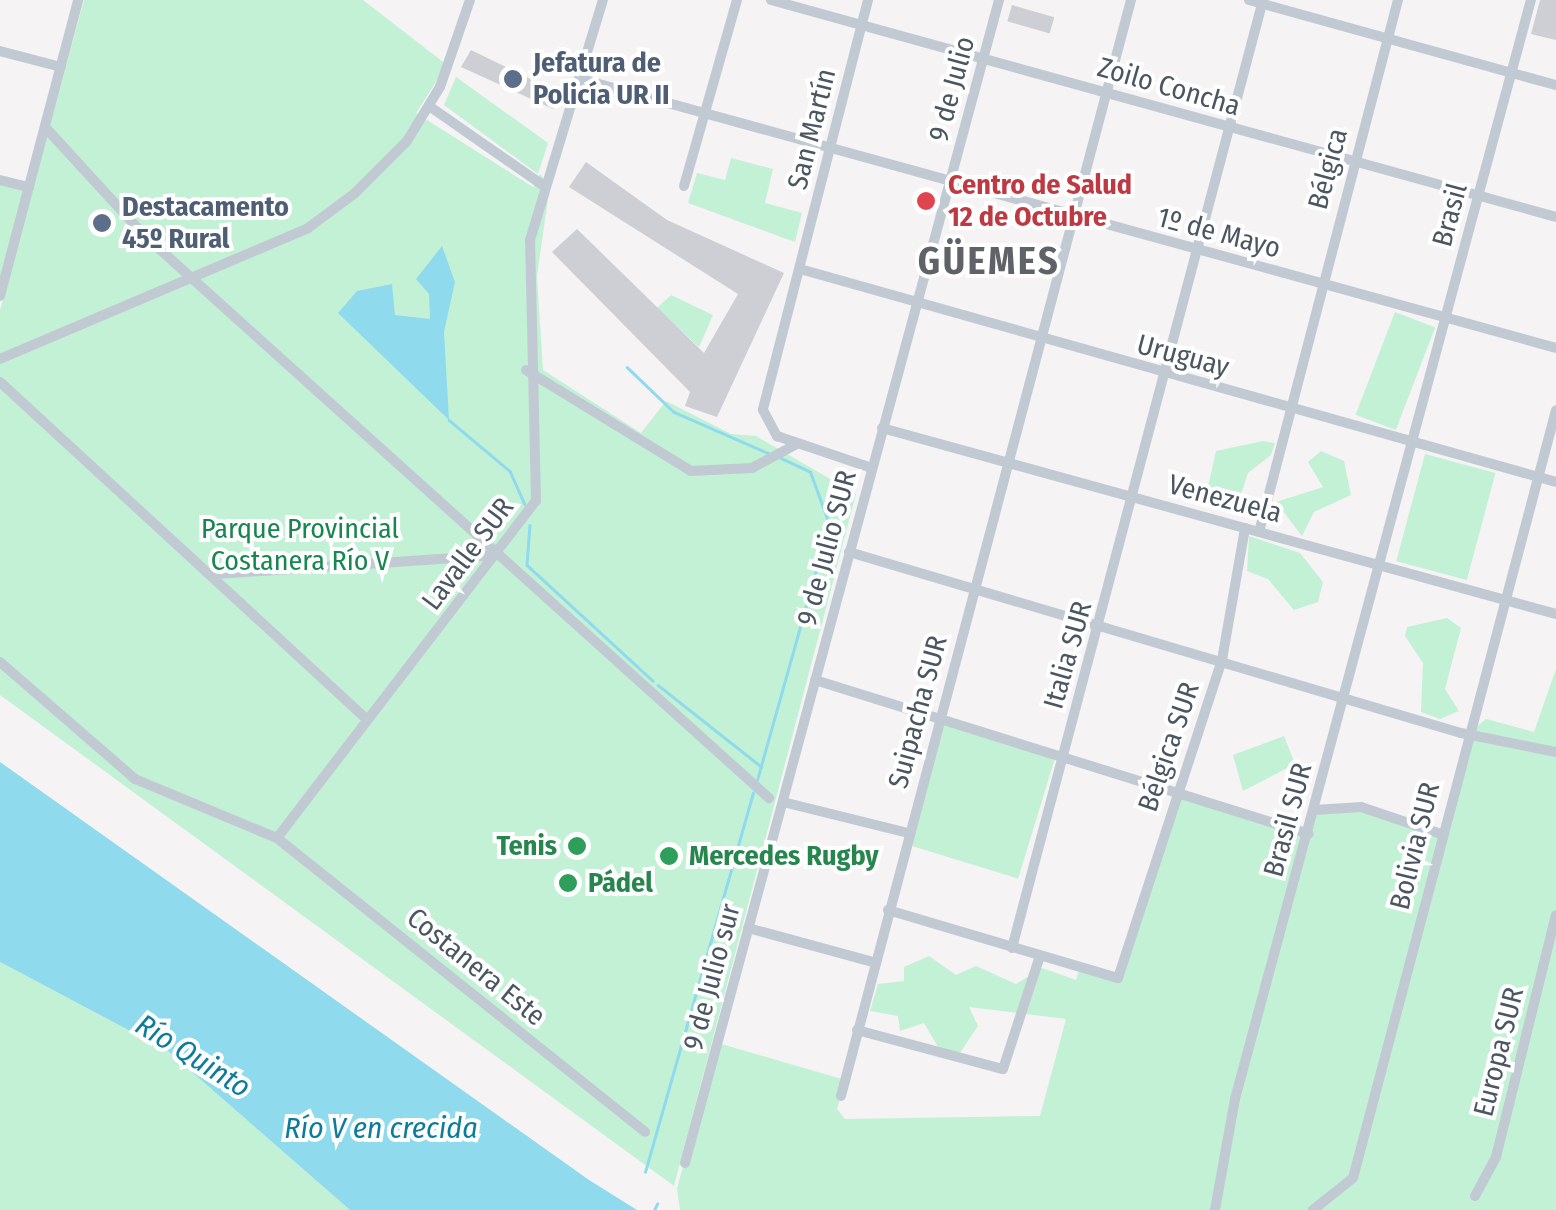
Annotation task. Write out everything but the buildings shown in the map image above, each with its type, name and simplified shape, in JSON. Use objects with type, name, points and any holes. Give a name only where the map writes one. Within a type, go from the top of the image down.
[{"type":"street","points":[[0,296],[78,0]]},
{"type":"street","points":[[0,359],[308,228],[380,172],[429,106],[453,63],[470,0]]},
{"type":"street","name":"Lavalle SUR","points":[[277,838],[366,719],[499,554],[541,486],[526,370],[530,240],[603,0]]},
{"type":"street","points":[[684,186],[737,0]]},
{"type":"street","name":"Zoilo Concha","points":[[771,0],[1556,217]]},
{"type":"street","name":"San Martín","points":[[795,445],[769,428],[765,402],[868,0]]},
{"type":"street","name":"9 de Julio","points":[[916,306],[999,0]]},
{"type":"street","name":"Suipacha SUR","points":[[841,1096],[873,962],[1132,0]]},
{"type":"street","points":[[1249,0],[1556,85]]},
{"type":"street","name":"Bélgica","points":[[1292,409],[1321,284],[1398,0]]},
{"type":"street","name":"Brasil","points":[[1414,442],[1531,0]]},
{"type":"street","name":"Italia SUR","points":[[1012,948],[1263,2]]},
{"type":"street","points":[[0,51],[61,67]]},
{"type":"street","name":"1º de Mayo","points":[[581,79],[1556,348]]},
{"type":"street","points":[[429,106],[544,186]]},
{"type":"street","points":[[45,127],[193,278],[769,798]]},
{"type":"street","points":[[0,180],[29,187]]},
{"type":"street","name":"Uruguay","points":[[800,268],[916,306],[1556,482]]},
{"type":"street","name":"9 de Julio SUR","points":[[782,802],[916,306]]},
{"type":"street","points":[[526,370],[691,471],[726,474],[778,457],[795,445],[872,468]]},
{"type":"street","points":[[0,382],[215,574],[366,719]]},
{"type":"street","points":[[1259,532],[1292,409]]},
{"type":"street","name":"Bolivia SUR","points":[[1313,1210],[1354,1178],[1441,834],[1556,410]]},
{"type":"street","name":"Venezuela","points":[[882,428],[1556,614]]},
{"type":"street","name":"Brasil SUR","points":[[1215,1210],[1216,1172],[1414,442]]},
{"type":"street","name":"Bélgica SUR","points":[[1040,956],[1118,978],[1222,660],[1245,528]]},
{"type":"street","points":[[849,552],[1468,734],[1556,752]]},
{"type":"street","points":[[215,574],[499,554]]},
{"type":"street","name":"Costanera Este","points":[[0,662],[134,778],[277,838],[646,1132]]},
{"type":"street","points":[[815,680],[941,714],[1177,795],[1309,834]]},
{"type":"street","points":[[782,802],[908,833]]},
{"type":"street","name":"9 de Julio sur","points":[[686,1163],[782,802]]},
{"type":"street","points":[[1315,810],[1361,807],[1441,834]]},
{"type":"street","points":[[857,1030],[996,1071],[1010,1064],[1040,956],[888,910]]},
{"type":"street","name":"Europa SUR","points":[[1475,1196],[1496,1157],[1556,915]]},
{"type":"street","points":[[748,928],[873,962]]},
{"type":"green space","name":"Parque Provincial Costanera Río V","points":[[84,0],[363,0],[447,65],[416,113],[533,187],[540,174],[550,185],[537,276],[543,370],[641,433],[666,401],[731,434],[756,436],[856,494],[674,1186],[0,695],[0,310]]},
{"type":"green space","points":[[456,77],[548,143],[538,174],[444,105]]},
{"type":"green space","points":[[731,158],[773,169],[765,203],[802,213],[795,242],[688,203],[697,173],[725,180]]},
{"type":"green space","points":[[0,183],[24,189],[0,281]]},
{"type":"green space","points":[[671,295],[713,315],[699,347],[657,308]]},
{"type":"green space","points":[[1395,312],[1435,327],[1396,430],[1356,415]]},
{"type":"green space","points":[[1263,441],[1275,443],[1271,455],[1248,473],[1237,507],[1214,504],[1208,487],[1216,451]]},
{"type":"green space","points":[[1321,451],[1344,461],[1351,495],[1314,512],[1302,536],[1276,502],[1323,487],[1308,462]]},
{"type":"green space","points":[[1425,454],[1496,473],[1467,580],[1396,561]]},
{"type":"green space","points":[[1249,536],[1300,553],[1323,582],[1318,602],[1294,610],[1268,579],[1247,571]]},
{"type":"green space","points":[[1447,618],[1461,628],[1445,689],[1459,711],[1440,719],[1421,712],[1423,663],[1405,636],[1407,627]]},
{"type":"green space","points":[[1556,669],[1556,1210],[680,1210],[677,1188],[718,1043],[845,1080],[837,1109],[845,1119],[1040,1116],[1066,1019],[969,1007],[978,1026],[957,1057],[941,1052],[924,1023],[900,1031],[898,1016],[870,1011],[878,984],[904,981],[904,967],[929,956],[956,975],[976,966],[1016,984],[1042,968],[1076,980],[1080,967],[1118,978],[1177,795],[1309,834],[1315,810],[1361,807],[1440,834],[1468,734],[1486,719],[1534,732]]},
{"type":"green space","points":[[944,721],[1056,755],[1018,879],[906,844]]},
{"type":"green space","points":[[1284,736],[1295,764],[1243,791],[1233,755]]},
{"type":"green space","points":[[0,962],[168,1051],[350,1210],[0,1210]]},
{"type":"water","points":[[442,246],[455,282],[444,332],[449,420],[338,313],[357,291],[392,284],[395,315],[430,319],[429,294],[416,279]]},
{"type":"water","name":"Río V en crecida","points":[[0,762],[589,1180],[637,1210],[350,1210],[168,1051],[0,962]]},
{"type":"waterway","points":[[627,367],[674,412],[768,453]]},
{"type":"waterway","points":[[449,420],[510,471],[525,504]]},
{"type":"waterway","points":[[757,780],[829,524],[810,472],[780,458]]},
{"type":"waterway","points":[[530,525],[527,565],[653,681]]},
{"type":"waterway","points":[[658,685],[762,767]]},
{"type":"waterway","points":[[645,1172],[753,793]]},
{"type":"waterway","points":[[654,1210],[657,1204]]},
{"type":"place","name":"Jefatura de Policía UR II","points":[[513,79]]},
{"type":"place","name":"Centro de Salud 12 de Octubre","points":[[926,201]]},
{"type":"place","name":"Destacamento 45º Rural","points":[[102,223]]},
{"type":"place","name":"Tenis","points":[[577,846]]},
{"type":"place","name":"Mercedes Rugby","points":[[669,856]]},
{"type":"place","name":"Pádel","points":[[568,883]]},
{"type":"district","name":"GÜEMES","points":[[989,262]]},
{"type":"water label","name":"Río Quinto","points":[[193,1056]]}]
